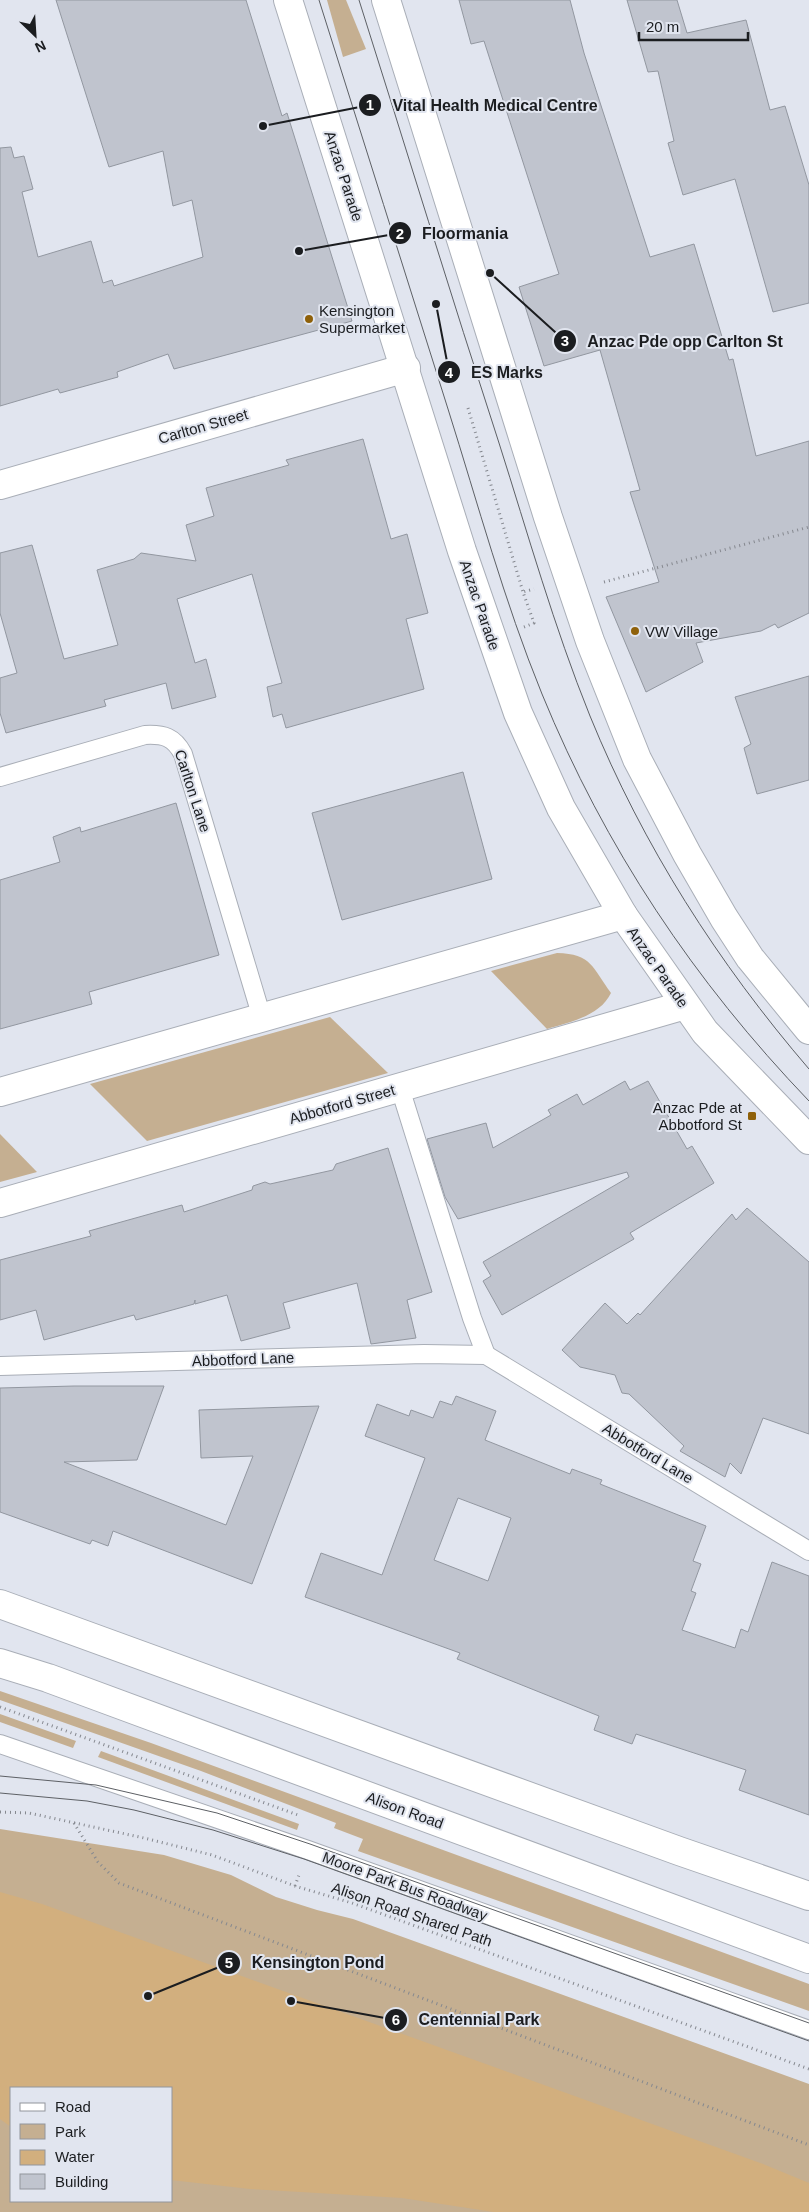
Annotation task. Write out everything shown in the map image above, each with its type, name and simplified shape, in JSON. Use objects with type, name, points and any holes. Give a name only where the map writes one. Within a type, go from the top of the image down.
[{"type":"main road","name":"Anzac Parade","points":[[288,0],[406,368],[462,551],[518,713],[561,808],[623,915],[705,1032],[809,1140]]},
{"type":"main road","points":[[386,0],[548,517],[590,641],[637,759],[682,847],[724,918],[750,958],[809,1030]]},
{"type":"main road","name":"Carlton Street","points":[[0,485],[406,368]]},
{"type":"main road","points":[[0,1092],[623,915]]},
{"type":"main road","name":"Abbotford Street","points":[[0,1203],[685,1005]]},
{"type":"main road","points":[[0,1604],[670,1848],[809,1896]]},
{"type":"main road","name":"Alison Road","points":[[0,1663],[48,1678],[809,1959]]},
{"type":"lane","name":"Carlton Lane","points":[[0,777],[145,735],[168,736],[177,744],[183,754],[262,1018]]},
{"type":"lane","points":[[400,1088],[472,1318],[486,1355]]},
{"type":"lane","name":"Abbotford Lane","points":[[0,1366],[424,1354],[486,1355],[809,1551]]},
{"type":"lane","name":"Moore Park Bus Roadway","points":[[0,1744],[300,1847],[809,2030]]},
{"type":"path","points":[[468,408],[534,623],[524,627]]},
{"type":"path","points":[[601,583],[809,527]]},
{"type":"path","points":[[523,592],[534,589]]},
{"type":"path","points":[[0,1707],[301,1816]]},
{"type":"path","name":"Alison Road Shared Path","points":[[0,1812],[29,1813],[212,1855],[295,1886],[352,1903],[809,2069]]},
{"type":"path","points":[[74,1823],[98,1862],[119,1883],[809,2145]]},
{"type":"green space","points":[[327,0],[346,0],[366,49],[343,57]]},
{"type":"green space","points":[[557,953],[578,956],[584,959],[595,969],[611,993],[606,1001],[592,1013],[574,1021],[547,1029],[491,971]]},
{"type":"green space","points":[[330,1017],[388,1073],[147,1141],[90,1084]]},
{"type":"green space","points":[[0,1134],[37,1172],[0,1182]]},
{"type":"green space","points":[[0,1691],[151,1743],[809,1984],[809,2011],[358,1851],[363,1839],[334,1828],[336,1823],[201,1771],[0,1700]]},
{"type":"green space","points":[[0,1714],[76,1741],[73,1748],[0,1722]]},
{"type":"green space","points":[[101,1751],[299,1824],[297,1830],[98,1757]]},
{"type":"green space","points":[[0,1829],[164,1855],[231,1875],[276,1897],[353,1919],[809,2084],[809,2212],[0,2212]]},
{"type":"water","points":[[0,1892],[42,1904],[763,2164],[809,2183],[809,2212],[494,2212],[402,2198],[250,2189],[172,2180],[172,2087],[10,2087],[10,2126],[0,2119]]},
{"type":"building","points":[[56,0],[246,0],[282,116],[287,113],[352,321],[174,369],[168,354],[117,372],[118,377],[60,393],[58,389],[0,406],[0,148],[11,147],[14,158],[24,156],[33,189],[22,192],[38,257],[91,241],[103,283],[112,280],[114,286],[203,257],[192,200],[173,206],[163,151],[109,167]]},
{"type":"building","points":[[459,0],[570,0],[584,53],[650,257],[694,244],[729,360],[733,359],[756,456],[809,441],[809,613],[778,628],[775,624],[761,631],[696,643],[703,662],[646,692],[606,597],[659,582],[630,492],[640,490],[600,350],[544,366],[519,287],[559,274],[484,41],[471,44]]},
{"type":"building","points":[[627,0],[677,0],[687,33],[746,20],[770,110],[785,106],[809,185],[809,303],[773,312],[735,179],[683,195],[668,143],[674,141],[658,71],[648,72]]},
{"type":"building","points":[[363,439],[391,539],[407,534],[428,613],[406,619],[424,689],[286,728],[282,714],[273,717],[267,687],[282,683],[252,574],[177,599],[195,663],[206,659],[216,697],[172,709],[166,683],[104,700],[106,706],[6,733],[0,713],[0,678],[17,673],[0,613],[0,553],[32,545],[64,659],[118,645],[97,570],[134,559],[141,553],[196,561],[186,525],[214,516],[206,488],[289,465],[286,460]]},
{"type":"building","points":[[809,676],[809,780],[757,794],[744,748],[751,744],[735,697]]},
{"type":"building","points":[[463,772],[492,879],[342,920],[312,813]]},
{"type":"building","points":[[176,803],[219,955],[89,992],[92,1004],[0,1029],[0,880],[60,862],[53,837],[80,827],[81,832]]},
{"type":"building","points":[[625,1081],[630,1090],[648,1081],[687,1149],[692,1146],[714,1183],[630,1233],[634,1239],[502,1315],[483,1281],[491,1276],[483,1262],[629,1177],[627,1172],[458,1219],[445,1197],[427,1139],[486,1123],[493,1148],[551,1115],[548,1110],[577,1094],[583,1105]]},
{"type":"building","points":[[388,1148],[432,1292],[407,1300],[416,1338],[371,1344],[357,1283],[283,1303],[290,1328],[241,1341],[227,1295],[195,1304],[195,1300],[194,1304],[136,1320],[134,1315],[44,1340],[36,1310],[0,1320],[0,1260],[91,1236],[89,1231],[182,1205],[184,1212],[252,1190],[253,1186],[265,1182],[270,1184],[333,1170],[336,1164]]},
{"type":"building","points":[[747,1208],[809,1262],[809,1434],[763,1418],[741,1474],[730,1463],[725,1477],[680,1451],[684,1446],[629,1394],[622,1393],[615,1375],[580,1367],[562,1350],[605,1303],[627,1324],[638,1313],[640,1315],[732,1214],[736,1220]]},
{"type":"building","points":[[164,1386],[137,1460],[64,1462],[226,1525],[253,1456],[201,1458],[199,1410],[319,1406],[252,1584],[113,1531],[108,1546],[92,1540],[90,1544],[0,1512],[0,1388]]},
{"type":"building","points":[[456,1396],[496,1411],[485,1440],[570,1474],[572,1469],[602,1480],[600,1484],[706,1526],[693,1561],[701,1564],[691,1591],[696,1593],[682,1630],[735,1648],[741,1629],[748,1632],[772,1562],[809,1576],[809,1815],[739,1790],[746,1770],[636,1734],[632,1744],[594,1730],[599,1716],[457,1659],[460,1653],[305,1597],[321,1553],[382,1575],[425,1458],[365,1436],[377,1404],[409,1416],[411,1410],[433,1418],[440,1401],[452,1405]],"holes":[[[458,1498],[511,1518],[488,1581],[434,1560]]]},
{"type":"tram line","points":[[319,0],[503,588],[528,659],[567,751],[594,806],[656,910],[728,1008],[809,1101]]},
{"type":"tram line","points":[[359,0],[542,580],[590,716],[634,811],[685,901],[744,987],[809,1069]]},
{"type":"tram line","points":[[0,1776],[96,1785],[217,1813],[310,1844],[809,2023]]},
{"type":"tram line","points":[[0,1793],[87,1801],[134,1810],[213,1830],[304,1859],[809,2041]]},
{"type":"place","name":"Vital Health Medical Centre","points":[[263,126]]},
{"type":"place","name":"Floormania","points":[[299,251]]},
{"type":"place","name":"Anzac Pde opp Carlton St","points":[[490,273]]},
{"type":"place","name":"ES Marks","points":[[436,304]]},
{"type":"place","name":"Kensington Supermarket","points":[[309,319]]},
{"type":"place","name":"VW Village","points":[[635,631]]},
{"type":"place","name":"Anzac Pde at Abbotford St","points":[[752,1116]]},
{"type":"place","name":"Kensington Pond","points":[[148,1996]]},
{"type":"place","name":"Centennial Park","points":[[291,2001]]}]
